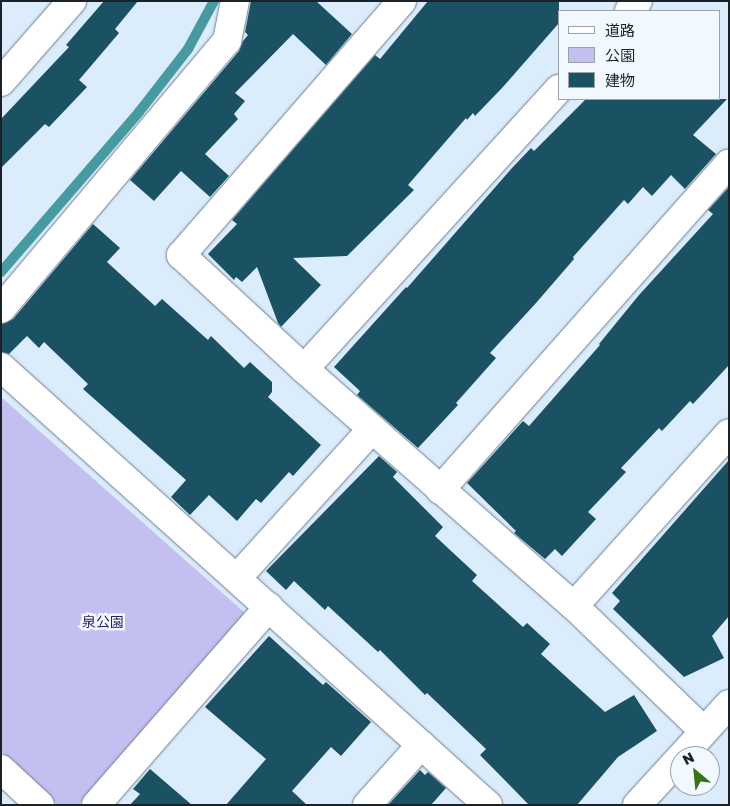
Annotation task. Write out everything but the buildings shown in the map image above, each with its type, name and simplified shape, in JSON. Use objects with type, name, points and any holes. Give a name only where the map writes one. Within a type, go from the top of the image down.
[{"type":"street","points":[[1,82],[72,1]]},
{"type":"street","points":[[1,309],[227,40],[235,1]]},
{"type":"street","points":[[402,1],[181,255],[304,369],[574,606],[704,731]]},
{"type":"street","points":[[304,369],[558,90]]},
{"type":"street","points":[[440,490],[729,163]]},
{"type":"street","points":[[1,367],[488,805]]},
{"type":"street","points":[[237,578],[372,429]]},
{"type":"street","points":[[574,606],[729,433]]},
{"type":"street","points":[[96,805],[269,607]]},
{"type":"street","points":[[691,746],[729,704]]},
{"type":"street","points":[[367,805],[421,745]]},
{"type":"street","points":[[1,769],[40,805]]},
{"type":"street","points":[[637,805],[670,769]]},
{"type":"green space","name":"泉公園","points":[[1,397],[245,613],[78,805],[58,805],[1,751]]},
{"type":"waterway","points":[[1,272],[139,112],[188,49],[214,1]]}]
